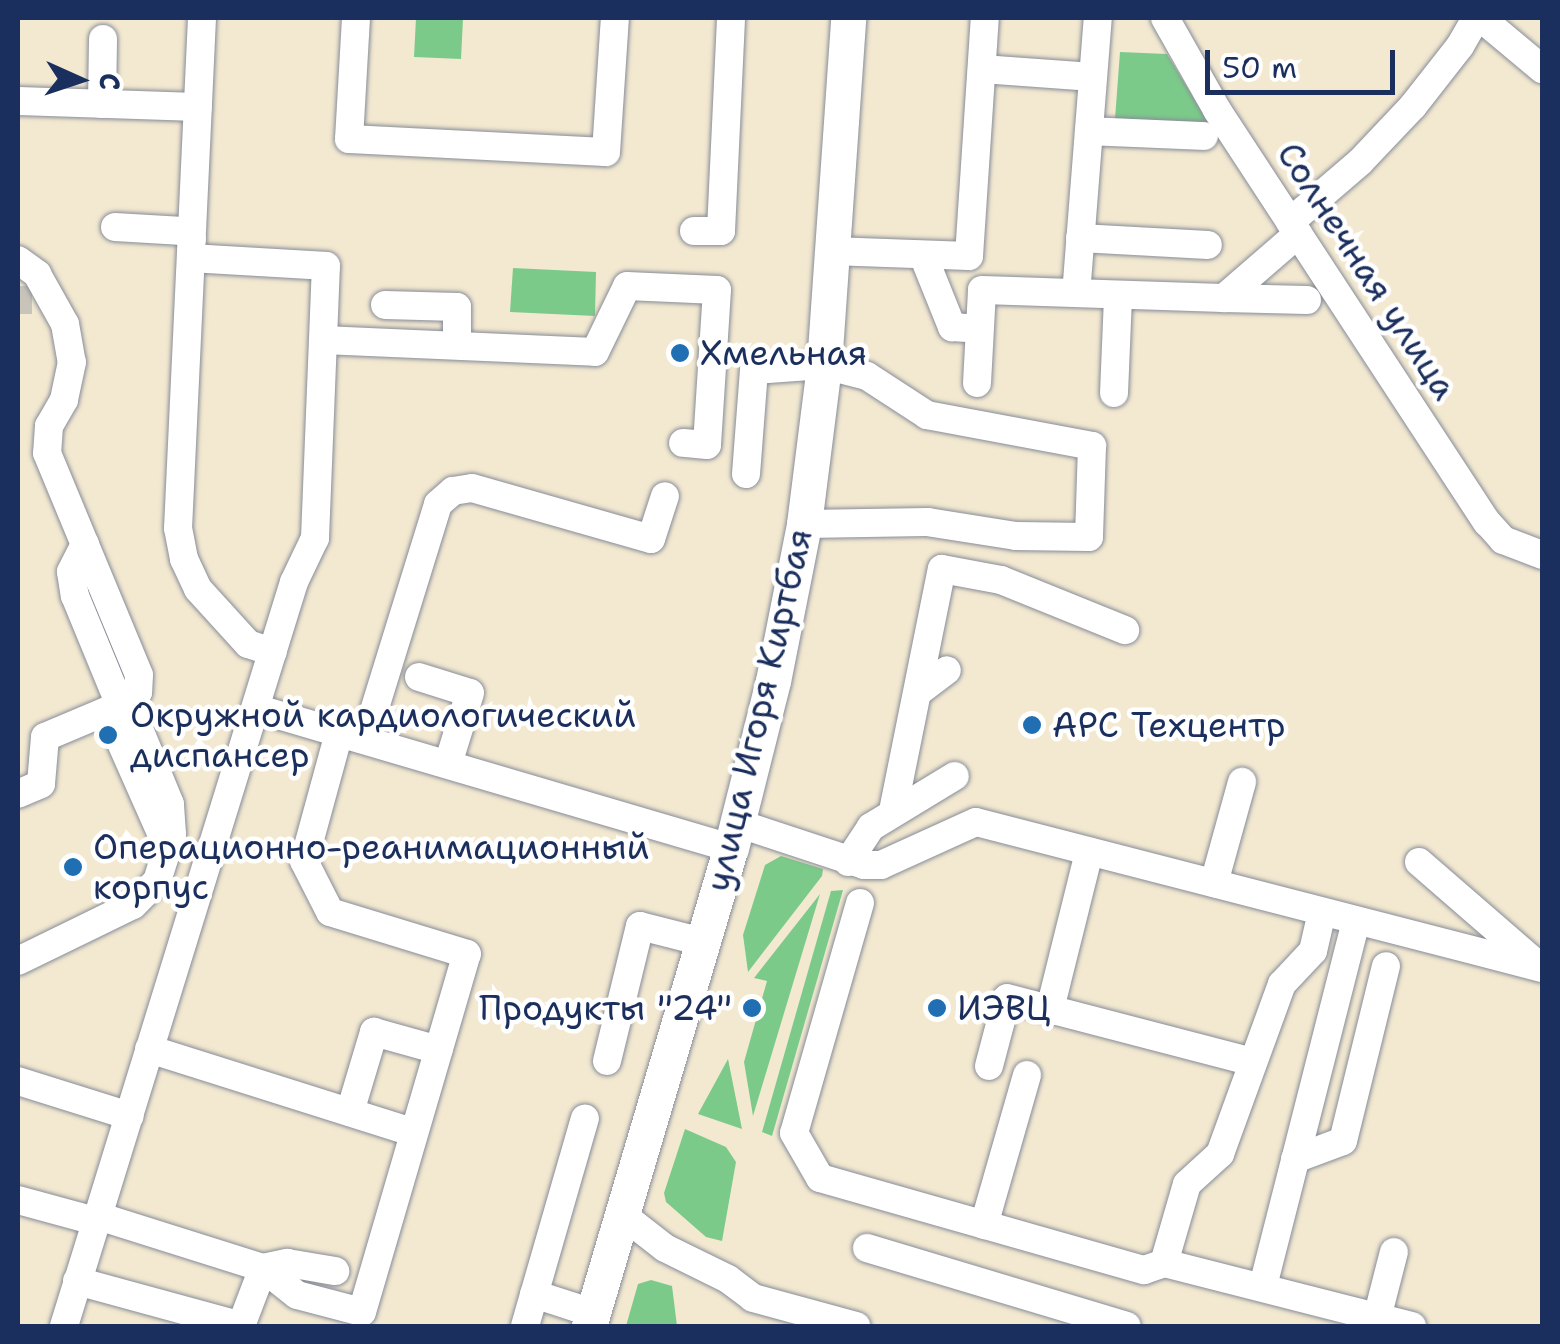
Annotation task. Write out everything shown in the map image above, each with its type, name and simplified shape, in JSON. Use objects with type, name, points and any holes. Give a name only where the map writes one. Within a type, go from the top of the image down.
[{"type":"main road","name":"улица Игоря Киртбая","points":[[591,1320],[734,836],[773,681],[804,524],[824,365],[848,18]]},
{"type":"street","points":[[202,18],[178,528],[184,560],[198,589],[248,644],[273,652]]},
{"type":"street","points":[[356,18],[350,139],[606,152],[615,18]]},
{"type":"street","points":[[694,231],[720,231],[731,18]]},
{"type":"street","points":[[831,252],[969,256],[985,18]]},
{"type":"street","points":[[1077,282],[1098,18]]},
{"type":"street","name":"Солнечная улица","points":[[1165,18],[1217,110],[1487,522],[1503,540],[1533,553]]},
{"type":"street","points":[[1224,298],[1412,106],[1478,18],[1542,69]]},
{"type":"street","points":[[102,104],[103,38]]},
{"type":"street","points":[[982,70],[1093,77]]},
{"type":"street","points":[[18,101],[198,107]]},
{"type":"street","points":[[1088,131],[1204,136]]},
{"type":"street","points":[[115,227],[183,231],[192,248]]},
{"type":"street","points":[[1080,238],[1208,244]]},
{"type":"street","points":[[64,1326],[294,582],[314,538],[326,266],[192,248]]},
{"type":"street","points":[[924,255],[952,327],[980,329]]},
{"type":"street","points":[[18,260],[37,274],[65,324],[72,362],[64,400],[49,426],[47,454],[85,544],[71,572],[75,596],[169,850],[146,896],[18,961]]},
{"type":"street","points":[[323,340],[595,352],[627,286],[716,290],[707,445],[683,443]]},
{"type":"street","points":[[977,383],[982,290],[1307,300]]},
{"type":"street","points":[[1114,393],[1118,296]]},
{"type":"street","points":[[386,305],[457,307],[457,345]]},
{"type":"street","points":[[746,474],[754,370],[824,365],[866,376],[927,415],[1092,446],[1089,537],[1016,536],[928,522],[804,524]]},
{"type":"street","points":[[18,1200],[263,1268],[297,1295],[362,1312],[467,954],[330,912],[304,861],[438,504],[453,490],[472,488],[651,539],[665,496]]},
{"type":"street","points":[[892,811],[942,569],[1001,580],[1125,630]]},
{"type":"street","points":[[918,692],[947,670]]},
{"type":"street","points":[[419,677],[470,693],[448,764]]},
{"type":"street","points":[[18,794],[40,784],[45,737],[118,706]]},
{"type":"street","points":[[258,708],[448,764],[848,862],[880,864],[976,822],[1540,966]]},
{"type":"street","points":[[848,862],[871,827],[955,776]]},
{"type":"street","points":[[1214,883],[1242,782]]},
{"type":"street","points":[[1050,1009],[1089,852]]},
{"type":"street","points":[[1418,862],[1540,966]]},
{"type":"street","points":[[860,903],[794,1133],[820,1178],[1144,1270],[1164,1263],[1412,1326]]},
{"type":"street","points":[[1164,1263],[1186,1184],[1220,1154],[1282,984],[1313,951],[1322,913]]},
{"type":"street","points":[[1262,1286],[1356,922]]},
{"type":"street","points":[[606,1060],[640,926],[703,942]]},
{"type":"street","points":[[1295,1160],[1343,1140],[1386,966]]},
{"type":"street","points":[[989,1066],[1007,998],[1253,1062]]},
{"type":"street","points":[[350,1112],[374,1032],[439,1050]]},
{"type":"street","points":[[150,1049],[413,1132]]},
{"type":"street","points":[[984,1224],[1027,1076]]},
{"type":"street","points":[[18,1081],[130,1116]]},
{"type":"street","points":[[525,1326],[586,1118]]},
{"type":"street","points":[[624,1216],[665,1248],[728,1280],[753,1298],[856,1326]]},
{"type":"street","points":[[867,1248],[1127,1326]]},
{"type":"street","points":[[1376,1318],[1394,1252]]},
{"type":"street","points":[[263,1268],[287,1263],[335,1270]]},
{"type":"street","points":[[78,1281],[146,1314],[241,1326],[263,1268]]},
{"type":"street","points":[[534,1294],[591,1320]]},
{"type":"street","points":[[753,1298],[759,1326]]},
{"type":"green space","points":[[416,18],[463,18],[461,59],[414,57]]},
{"type":"green space","points":[[1120,52],[1167,54],[1210,125],[1115,119]]},
{"type":"green space","points":[[513,268],[596,272],[595,316],[510,312]]},
{"type":"green space","points":[[781,856],[823,869],[822,876],[748,972],[743,935],[765,865]]},
{"type":"green space","points":[[843,890],[772,1136],[762,1132],[831,891]]},
{"type":"green space","points":[[820,894],[753,1116],[744,1062],[767,981],[754,978]]},
{"type":"green space","points":[[728,1059],[742,1129],[698,1114]]},
{"type":"green space","points":[[685,1129],[726,1147],[736,1162],[722,1241],[706,1237],[666,1202],[664,1193]]},
{"type":"green space","points":[[651,1280],[672,1286],[677,1326],[626,1326],[638,1284]]},
{"type":"tunnel","points":[[18,286],[18,318]]},
{"type":"place","name":"Хмельная","points":[[680,353]]},
{"type":"place","name":"АРС Техцентр","points":[[1032,725]]},
{"type":"place","name":"Окружной кардиологический диспансер","points":[[108,735]]},
{"type":"place","name":"Операционно-реанимационный корпус","points":[[73,867]]},
{"type":"place","name":"Продукты \"24\"","points":[[752,1008]]},
{"type":"place","name":"ИЭВЦ","points":[[937,1008]]}]
